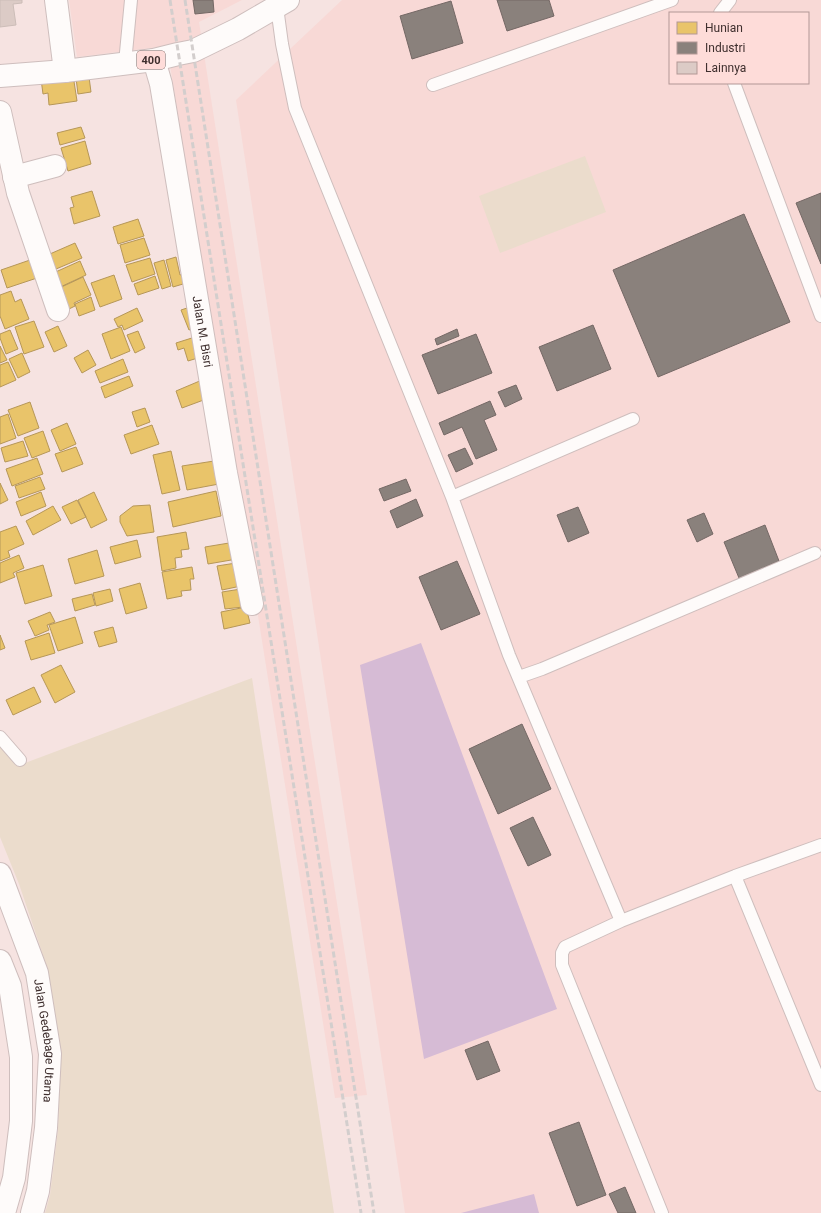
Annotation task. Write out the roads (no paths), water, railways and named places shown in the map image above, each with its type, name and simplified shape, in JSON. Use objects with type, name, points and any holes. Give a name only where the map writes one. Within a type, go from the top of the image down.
[{"type":"street","points":[[56,0],[65,71]]},
{"type":"street","name":"400","points":[[0,76],[65,71],[154,60],[193,51],[238,29],[282,11]]},
{"type":"street","name":"Jalan M. Bisri","points":[[154,60],[161,84],[226,473],[252,604]]},
{"type":"street","points":[[0,112],[14,177],[58,310]]},
{"type":"street","points":[[14,177],[55,166]]},
{"type":"street","name":"Jalan Gedebage Utama","points":[[0,874],[37,973],[50,1054],[46,1128],[38,1191],[32,1213]]},
{"type":"street","name":"Jalan Gedebage Utama","points":[[0,961],[10,986],[21,1057],[21,1121],[14,1178],[4,1213]]},
{"type":"lane","points":[[125,64],[131,0]]},
{"type":"lane","points":[[433,85],[672,0]]},
{"type":"lane","points":[[721,12],[730,0]]},
{"type":"lane","points":[[282,11],[282,44],[296,108],[452,496],[509,655],[621,921]]},
{"type":"lane","points":[[734,84],[821,316]]},
{"type":"lane","points":[[452,496],[633,419]]},
{"type":"lane","points":[[519,677],[542,669],[815,553]]},
{"type":"lane","points":[[0,737],[20,760]]},
{"type":"lane","points":[[662,1213],[562,965],[562,953],[565,947],[621,921],[735,876],[821,845]]},
{"type":"lane","points":[[735,876],[821,1086]]},
{"type":"railway","points":[[170,0],[361,1213]]},
{"type":"railway","points":[[185,0],[374,1213]]}]
